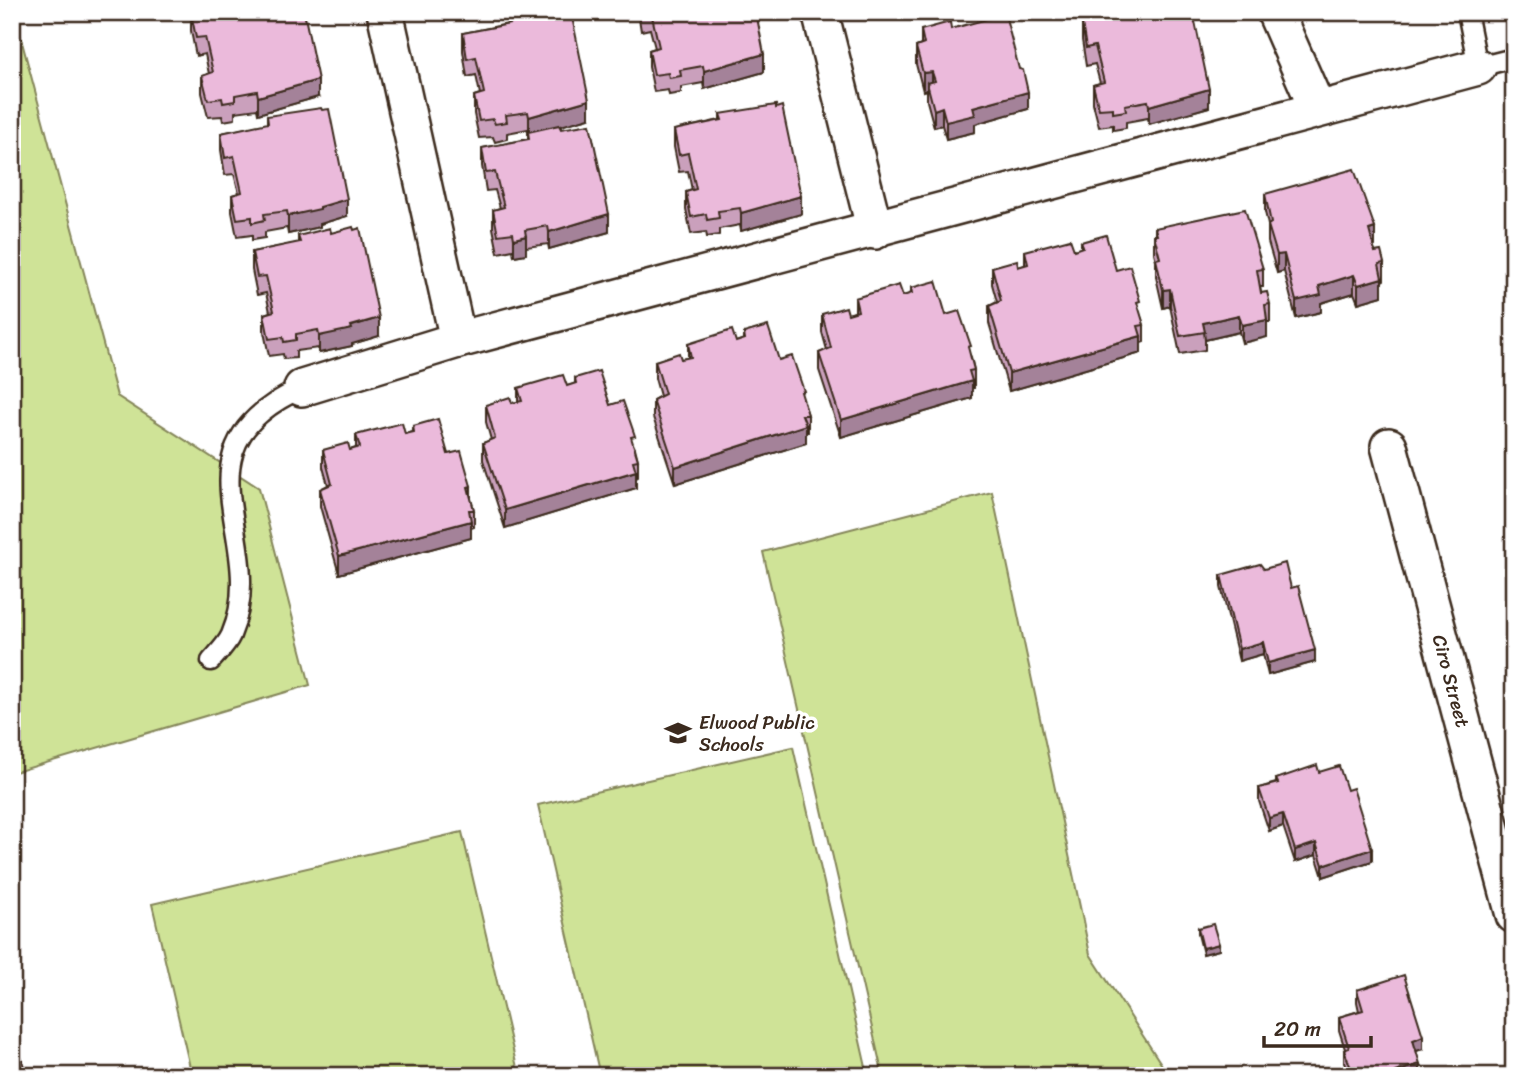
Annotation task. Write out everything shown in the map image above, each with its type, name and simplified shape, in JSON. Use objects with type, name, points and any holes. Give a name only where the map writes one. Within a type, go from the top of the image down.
[{"type":"street","points":[[385,12],[458,340]]},
{"type":"street","points":[[820,12],[875,231]]},
{"type":"street","points":[[1275,12],[1317,108]]},
{"type":"street","points":[[302,388],[458,340],[875,231],[1317,108],[1478,67]]},
{"type":"street","name":"Ciro Street","points":[[1389,446],[1514,915]]},
{"type":"lane","points":[[1467,12],[1478,67],[1514,58]]},
{"type":"lane","points":[[211,661],[230,638],[241,603],[227,468],[243,431],[275,400],[302,388]]},
{"type":"green space","points":[[12,12],[17,12],[19,31],[117,396],[259,488],[310,685],[12,773]]},
{"type":"green space","points":[[992,492],[1090,954],[1169,1076],[883,1076],[763,552]]},
{"type":"green space","points":[[793,747],[868,1076],[600,1076],[538,805]]},
{"type":"green space","points":[[462,832],[519,1076],[192,1076],[152,904]]},
{"type":"building","points":[[304,12],[318,80],[258,97],[257,91],[235,95],[235,101],[223,103],[222,98],[208,100],[202,76],[213,72],[205,37],[196,38],[191,13]]},
{"type":"building","points":[[532,12],[571,12],[589,100],[529,117],[528,112],[506,115],[507,122],[495,124],[493,119],[479,121],[474,96],[484,93],[476,57],[467,59],[463,33],[510,24],[508,18]]},
{"type":"building","points":[[651,12],[756,12],[764,54],[704,71],[703,66],[680,70],[681,76],[669,78],[668,73],[654,75],[649,50],[659,47]]},
{"type":"building","points":[[1129,12],[1193,12],[1209,89],[1149,106],[1148,101],[1125,105],[1126,111],[1113,113],[1113,108],[1099,109],[1093,85],[1104,82],[1095,46],[1086,48],[1082,23]]},
{"type":"building","points":[[1005,14],[1019,69],[1023,70],[1028,92],[973,107],[975,115],[946,122],[942,107],[934,110],[927,83],[935,81],[932,72],[923,73],[916,47],[924,44],[921,30],[950,22],[951,29]]},
{"type":"building","points":[[776,105],[776,108],[782,106],[801,196],[741,213],[740,208],[718,211],[719,218],[707,220],[706,214],[691,217],[686,192],[696,189],[688,153],[679,155],[674,130],[722,120],[720,114]]},
{"type":"building","points":[[329,109],[347,199],[320,209],[288,216],[287,211],[264,214],[265,220],[252,223],[252,217],[237,219],[232,195],[242,192],[234,156],[225,158],[221,133],[268,123],[267,116]]},
{"type":"building","points":[[590,124],[609,214],[549,232],[548,226],[525,230],[526,236],[514,239],[513,233],[498,235],[493,210],[504,207],[495,172],[486,173],[482,148],[529,139],[528,132],[559,125],[561,129]]},
{"type":"building","points":[[1354,169],[1375,228],[1369,230],[1375,252],[1381,251],[1384,263],[1379,264],[1382,278],[1358,285],[1354,275],[1319,286],[1321,295],[1296,301],[1284,254],[1277,255],[1268,225],[1271,223],[1265,194]]},
{"type":"building","points":[[1245,209],[1263,269],[1257,270],[1261,293],[1267,292],[1270,304],[1265,305],[1267,320],[1242,325],[1239,315],[1203,323],[1205,332],[1180,336],[1170,289],[1163,290],[1156,259],[1160,258],[1154,235],[1157,235],[1155,228]]},
{"type":"building","points":[[353,227],[354,230],[360,228],[379,318],[351,326],[352,329],[319,336],[318,330],[296,334],[296,340],[284,342],[283,337],[269,339],[264,314],[274,311],[266,276],[257,277],[252,252],[300,242],[298,236],[330,228],[331,233]]},
{"type":"building","points":[[1106,235],[1116,270],[1130,266],[1144,325],[1138,326],[1141,336],[1009,373],[989,306],[1001,301],[992,267],[1017,260],[1018,267],[1028,264],[1025,251],[1070,239],[1074,250],[1083,247],[1081,242]]},
{"type":"building","points":[[936,281],[946,315],[959,311],[971,346],[968,347],[974,370],[969,371],[972,381],[841,420],[819,353],[831,348],[822,314],[846,307],[848,314],[858,311],[855,298],[899,285],[903,296],[912,293],[911,288]]},
{"type":"building","points":[[768,326],[779,360],[792,356],[804,391],[801,392],[808,415],[802,415],[806,425],[675,467],[653,400],[665,394],[655,361],[679,353],[681,359],[691,357],[688,344],[732,330],[736,342],[745,339],[744,333]]},
{"type":"building","points":[[599,371],[610,405],[623,401],[635,436],[631,437],[638,460],[633,461],[636,471],[505,510],[483,443],[495,438],[486,405],[510,397],[512,403],[522,401],[518,388],[563,375],[567,386],[576,383],[575,378]]},
{"type":"building","points":[[438,419],[448,454],[461,451],[471,486],[468,487],[474,510],[469,510],[471,521],[339,556],[320,489],[332,484],[323,450],[348,443],[350,450],[360,447],[356,435],[402,423],[405,434],[414,432],[413,426]]},
{"type":"building","points":[[1285,563],[1291,588],[1298,586],[1315,650],[1268,663],[1263,642],[1239,649],[1221,575],[1260,564],[1264,569]]},
{"type":"building","points":[[1317,765],[1319,772],[1339,766],[1347,790],[1353,788],[1372,849],[1323,865],[1316,843],[1295,850],[1283,814],[1269,818],[1259,788],[1278,783],[1276,779]]},
{"type":"building","points":[[1213,924],[1219,944],[1203,948],[1198,928]]},
{"type":"building","points":[[1404,975],[1423,1036],[1413,1040],[1420,1064],[1395,1072],[1396,1076],[1354,1076],[1344,1050],[1349,1048],[1339,1017],[1363,1010],[1357,990]]},
{"type":"building","points":[[12,1029],[27,1076],[12,1076]]},
{"type":"place","name":"Elwood Public Schools","points":[[678,733]]}]
